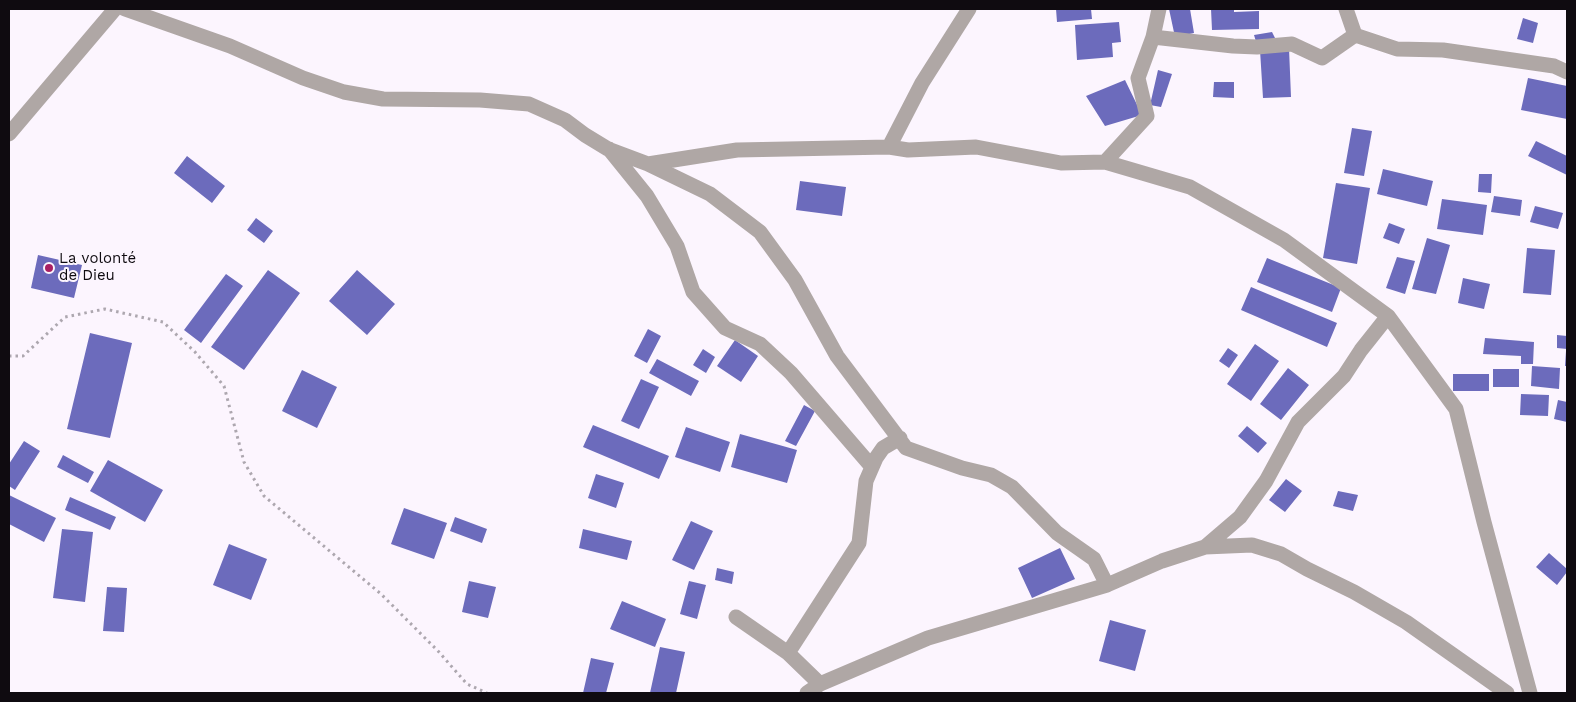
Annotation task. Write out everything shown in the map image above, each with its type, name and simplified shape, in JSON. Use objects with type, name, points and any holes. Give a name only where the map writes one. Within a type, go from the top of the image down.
[{"type":"street","points":[[9,134],[115,9]]},
{"type":"street","points":[[125,9],[230,46],[303,78],[344,92],[383,99],[480,100],[529,104],[565,120],[608,149],[648,164],[710,194],[760,232],[795,280],[837,356],[906,448],[962,468],[991,475],[1012,487],[1057,532],[1094,559],[1107,585]]},
{"type":"street","points":[[889,147],[922,83],[969,9]]},
{"type":"street","points":[[1105,162],[1147,116],[1138,78],[1153,37],[1159,9]]},
{"type":"street","points":[[1346,9],[1355,35]]},
{"type":"street","points":[[1153,37],[1233,46],[1292,44],[1322,58],[1355,35]]},
{"type":"street","points":[[1355,35],[1397,49],[1443,50],[1554,66],[1567,72]]},
{"type":"street","points":[[648,164],[737,150],[889,147],[908,150],[976,147],[1061,162],[1105,162],[1190,187],[1284,240],[1388,316],[1456,409],[1530,693]]},
{"type":"street","points":[[608,149],[647,196],[677,246],[693,292],[725,328],[760,344],[791,373],[872,467]]},
{"type":"street","points":[[1205,547],[1240,517],[1266,481],[1298,422],[1344,376],[1361,350],[1388,316]]},
{"type":"street","points":[[788,652],[859,543],[866,481],[883,448],[900,438]]},
{"type":"street","points":[[808,693],[820,684],[928,638],[1107,585],[1162,562],[1205,547],[1252,546],[1281,554],[1307,570],[1354,592],[1406,622],[1507,693]]},
{"type":"street","points":[[736,617],[788,652],[820,684]]},
{"type":"path","points":[[9,356],[23,356],[65,317],[105,309],[163,322],[195,352],[224,386],[244,462],[264,496],[381,594],[438,651],[467,684],[487,693]]},
{"type":"building","points":[[1056,9],[1091,9],[1092,19],[1057,22]]},
{"type":"building","points":[[1169,9],[1190,9],[1194,33],[1175,37]]},
{"type":"building","points":[[1211,9],[1234,9],[1234,12],[1259,11],[1259,29],[1212,30]]},
{"type":"building","points":[[1523,18],[1538,23],[1533,43],[1517,39]]},
{"type":"building","points":[[1119,22],[1121,42],[1112,43],[1113,57],[1077,60],[1075,25]]},
{"type":"building","points":[[1272,32],[1276,40],[1257,45],[1254,35]]},
{"type":"building","points":[[1289,48],[1291,97],[1263,98],[1260,50]]},
{"type":"building","points":[[1158,70],[1172,74],[1161,107],[1150,105]]},
{"type":"building","points":[[1528,78],[1567,86],[1567,119],[1521,110]]},
{"type":"building","points":[[1125,80],[1142,115],[1105,126],[1086,96]]},
{"type":"building","points":[[1214,82],[1234,82],[1234,98],[1213,97]]},
{"type":"building","points":[[1352,128],[1372,131],[1364,176],[1344,173]]},
{"type":"building","points":[[1536,141],[1567,156],[1567,175],[1528,156]]},
{"type":"building","points":[[187,156],[225,186],[212,203],[174,173]]},
{"type":"building","points":[[1383,169],[1433,181],[1427,206],[1377,194]]},
{"type":"building","points":[[1479,174],[1492,174],[1491,193],[1478,192]]},
{"type":"building","points":[[800,181],[846,187],[842,216],[796,210]]},
{"type":"building","points":[[1336,183],[1370,188],[1357,264],[1323,258]]},
{"type":"building","points":[[1494,196],[1522,200],[1520,216],[1491,212]]},
{"type":"building","points":[[1442,199],[1487,205],[1483,235],[1437,229]]},
{"type":"building","points":[[1535,206],[1563,213],[1558,229],[1530,222]]},
{"type":"building","points":[[256,218],[273,231],[264,243],[247,230]]},
{"type":"building","points":[[1389,223],[1405,229],[1399,244],[1383,238]]},
{"type":"building","points":[[1427,238],[1450,245],[1436,294],[1412,289]]},
{"type":"building","points":[[1527,248],[1555,250],[1551,295],[1523,293]]},
{"type":"building","points":[[38,255],[82,265],[74,298],[31,288]]},
{"type":"building","points":[[1397,257],[1415,261],[1405,294],[1386,288]]},
{"type":"building","points":[[1267,258],[1341,288],[1332,312],[1257,282]]},
{"type":"building","points":[[268,270],[300,293],[244,370],[211,347]]},
{"type":"building","points":[[357,270],[395,304],[367,335],[329,301]]},
{"type":"building","points":[[226,274],[243,286],[201,343],[184,330]]},
{"type":"building","points":[[1463,278],[1490,284],[1484,309],[1458,303]]},
{"type":"building","points":[[1251,287],[1337,323],[1327,347],[1241,310]]},
{"type":"building","points":[[648,329],[661,336],[647,363],[634,356]]},
{"type":"building","points":[[90,333],[132,343],[110,438],[67,429]]},
{"type":"building","points":[[1557,335],[1567,336],[1567,349],[1557,348]]},
{"type":"building","points":[[1485,338],[1534,342],[1533,364],[1521,364],[1521,356],[1483,354]]},
{"type":"building","points":[[735,340],[758,356],[741,382],[717,366]]},
{"type":"building","points":[[1255,344],[1279,361],[1251,401],[1227,384]]},
{"type":"building","points":[[1228,348],[1238,355],[1229,368],[1219,361]]},
{"type":"building","points":[[703,349],[715,357],[706,373],[693,365]]},
{"type":"building","points":[[1566,351],[1567,366],[1565,366]]},
{"type":"building","points":[[657,359],[699,381],[691,396],[649,373]]},
{"type":"building","points":[[1532,366],[1560,368],[1559,389],[1531,386]]},
{"type":"building","points":[[1288,368],[1309,385],[1281,420],[1260,404]]},
{"type":"building","points":[[1493,369],[1519,369],[1519,387],[1493,387]]},
{"type":"building","points":[[302,370],[337,387],[317,428],[282,411]]},
{"type":"building","points":[[1453,374],[1489,374],[1489,391],[1453,391]]},
{"type":"building","points":[[641,379],[659,387],[639,429],[621,421]]},
{"type":"building","points":[[1521,394],[1549,395],[1548,416],[1520,415]]},
{"type":"building","points":[[1558,400],[1567,402],[1567,422],[1554,419]]},
{"type":"building","points":[[804,405],[815,411],[796,446],[785,441]]},
{"type":"building","points":[[593,425],[669,456],[659,479],[583,447]]},
{"type":"building","points":[[1247,426],[1267,443],[1258,453],[1238,436]]},
{"type":"building","points":[[686,427],[730,442],[720,472],[675,457]]},
{"type":"building","points":[[740,434],[797,450],[787,483],[731,467]]},
{"type":"building","points":[[24,441],[40,451],[15,490],[9,486],[9,464]]},
{"type":"building","points":[[63,455],[94,472],[88,483],[57,467]]},
{"type":"building","points":[[108,460],[163,490],[145,522],[90,491]]},
{"type":"building","points":[[596,474],[624,483],[616,508],[588,498]]},
{"type":"building","points":[[1286,479],[1302,491],[1285,512],[1269,500]]},
{"type":"building","points":[[1338,491],[1358,495],[1353,511],[1333,506]]},
{"type":"building","points":[[9,495],[56,518],[44,542],[9,524]]},
{"type":"building","points":[[70,497],[116,517],[110,530],[65,510]]},
{"type":"building","points":[[404,508],[447,523],[434,559],[391,544]]},
{"type":"building","points":[[455,517],[487,529],[482,543],[450,531]]},
{"type":"building","points":[[691,521],[713,531],[694,570],[672,560]]},
{"type":"building","points":[[62,529],[93,532],[85,602],[53,598]]},
{"type":"building","points":[[583,529],[632,541],[627,560],[579,548]]},
{"type":"building","points":[[229,544],[267,559],[251,600],[213,585]]},
{"type":"building","points":[[1060,548],[1075,579],[1032,598],[1018,568]]},
{"type":"building","points":[[1549,553],[1567,569],[1567,572],[1557,585],[1536,567]]},
{"type":"building","points":[[717,568],[734,572],[732,584],[715,580]]},
{"type":"building","points":[[469,581],[496,587],[488,618],[462,612]]},
{"type":"building","points":[[689,581],[706,585],[697,619],[680,614]]},
{"type":"building","points":[[107,587],[127,588],[124,632],[103,631]]},
{"type":"building","points":[[622,601],[666,619],[655,647],[610,629]]},
{"type":"building","points":[[1110,620],[1146,630],[1135,671],[1099,661]]},
{"type":"building","points":[[660,647],[685,652],[676,693],[650,693]]},
{"type":"building","points":[[591,658],[614,663],[606,693],[583,693]]},
{"type":"place","name":"La volonté de Dieu","points":[[49,268]]}]
